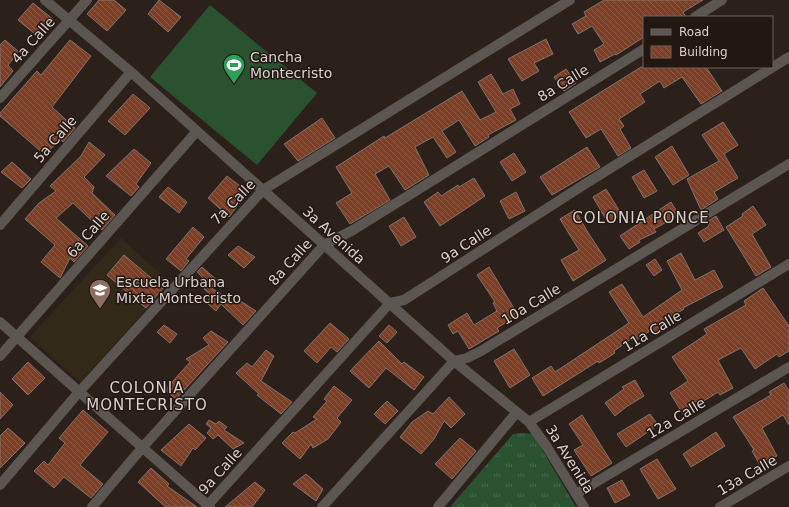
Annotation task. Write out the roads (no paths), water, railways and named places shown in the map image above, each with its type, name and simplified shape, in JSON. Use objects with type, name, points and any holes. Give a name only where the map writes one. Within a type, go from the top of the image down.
[{"type":"street","name":"3a Avenida","points":[[45,0],[131,72],[454,360],[529,422],[584,507]]},
{"type":"street","name":"4a Calle","points":[[0,98],[87,0]]},
{"type":"street","name":"7a Calle","points":[[0,485],[79,392],[262,190],[570,0]]},
{"type":"street","points":[[697,16],[722,0]]},
{"type":"street","name":"8a Calle","points":[[92,507],[142,448],[324,245],[353,230],[643,50]]},
{"type":"street","name":"9a Calle","points":[[773,67],[789,57]]},
{"type":"street","name":"9a Calle","points":[[208,506],[390,303],[404,300],[585,184],[771,68]]},
{"type":"street","name":"5a Calle","points":[[0,225],[131,72]]},
{"type":"street","name":"6a Calle","points":[[0,356],[197,131]]},
{"type":"street","name":"10a Calle","points":[[454,360],[467,358],[481,351],[789,164]]},
{"type":"street","name":"11a Calle","points":[[529,422],[789,264]]},
{"type":"street","points":[[0,322],[208,506]]},
{"type":"street","points":[[322,507],[454,360]]},
{"type":"street","name":"12a Calle","points":[[576,494],[789,367]]},
{"type":"street","points":[[438,507],[517,412]]},
{"type":"street","name":"13a Calle","points":[[720,507],[789,466]]},
{"type":"place","name":"Cancha Montecristo","points":[[234,84]]},
{"type":"place","name":"Escuela Urbana Mixta Montecristo","points":[[100,310]]},
{"type":"district","name":"COLONIA PONCE","points":[[641,218]]},
{"type":"district","name":"COLONIA MONTECRISTO","points":[[147,396]]}]
